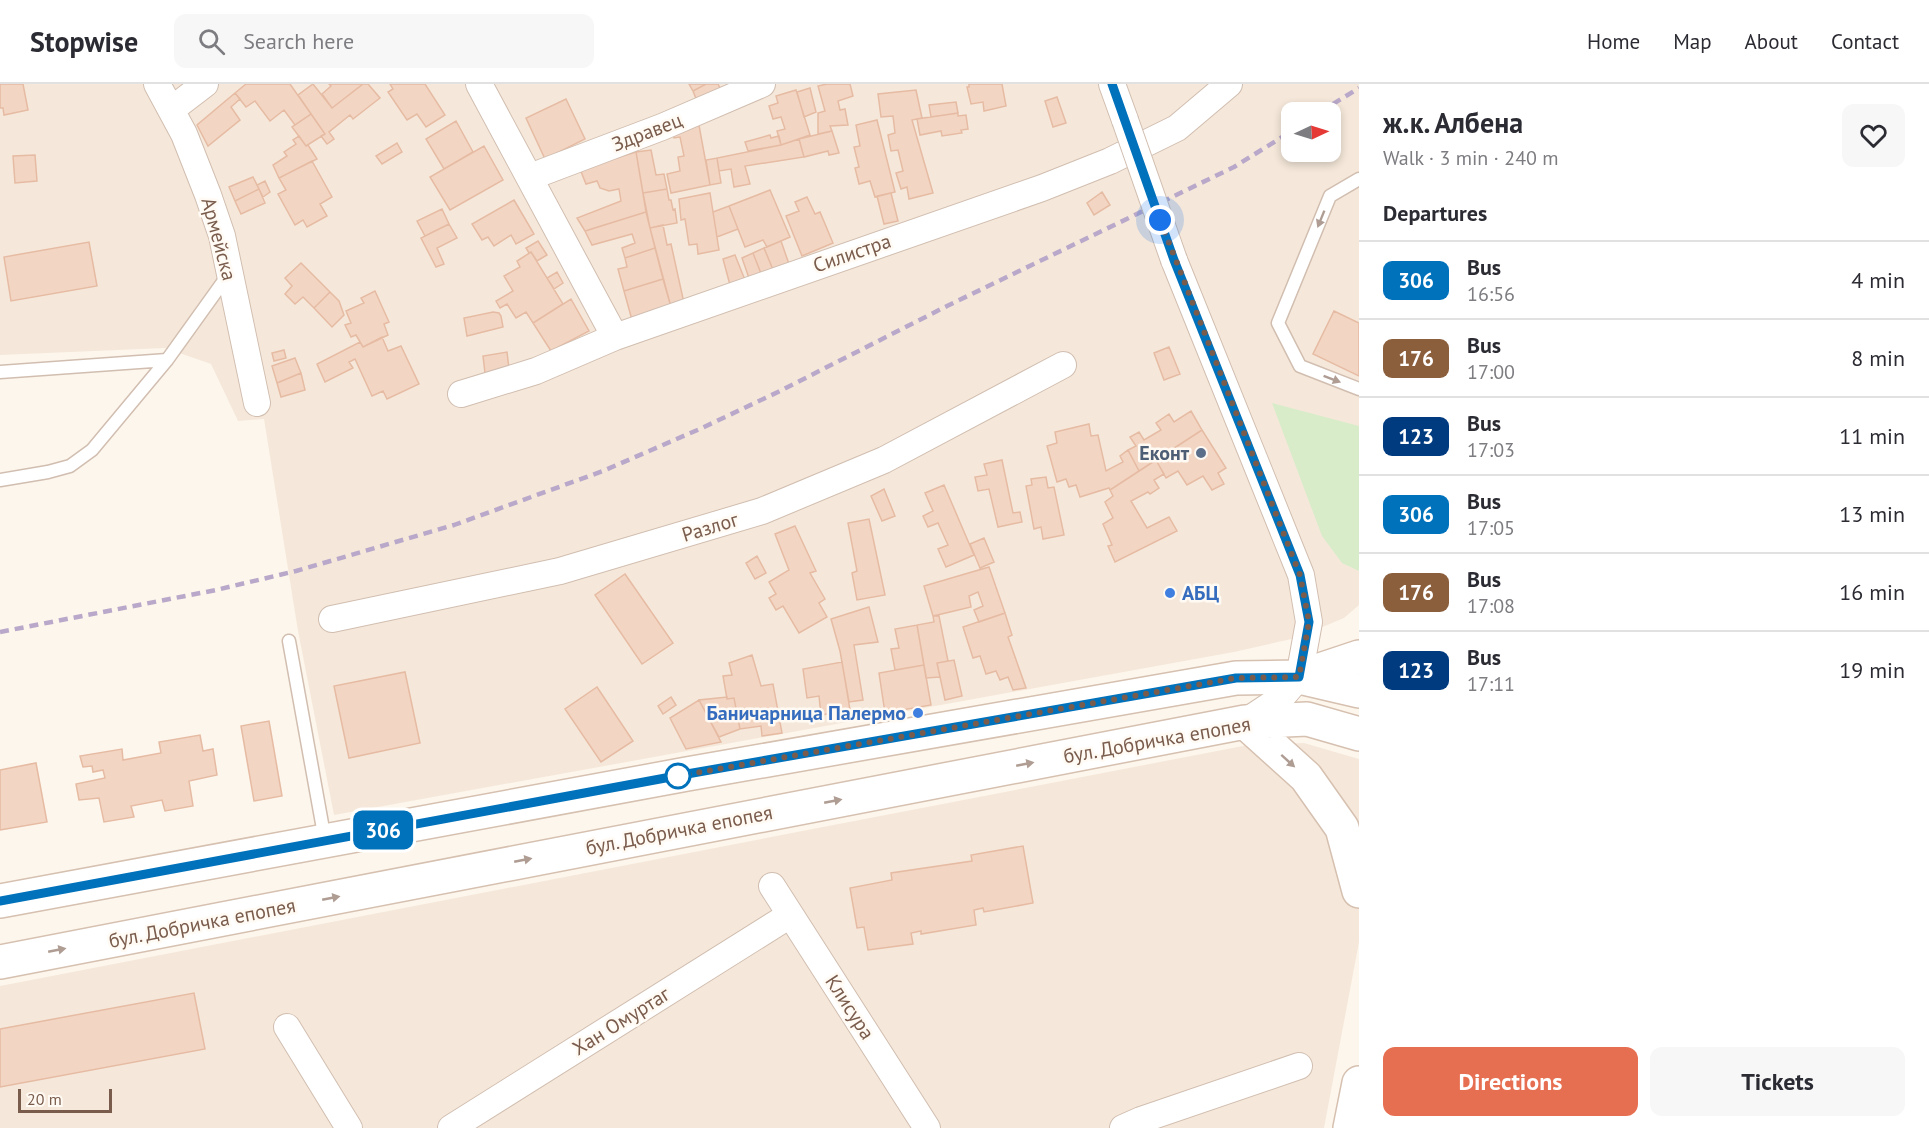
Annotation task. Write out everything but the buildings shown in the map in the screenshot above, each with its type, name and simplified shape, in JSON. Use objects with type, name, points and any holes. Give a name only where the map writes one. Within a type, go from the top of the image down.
[{"type":"main road","points":[[1299,677],[1359,657]]},
{"type":"main road","points":[[0,901],[325,840],[1236,678],[1299,677],[1359,691]]},
{"type":"main road","name":"бул. Добричка епопея","points":[[0,962],[1245,722],[1307,720],[1359,734]]},
{"type":"main road","points":[[1245,722],[1306,777],[1342,828],[1359,891]]},
{"type":"main road","points":[[1350,1128],[1359,1083]]},
{"type":"street","name":"Армейска","points":[[157,84],[184,134],[222,237],[257,403]]},
{"type":"street","points":[[171,110],[205,84]]},
{"type":"street","points":[[479,84],[615,337]]},
{"type":"street","name":"Здравец","points":[[530,177],[662,127],[762,84]]},
{"type":"street","points":[[1112,84],[1174,260],[1300,575],[1309,622],[1299,677],[1281,698],[1245,722]]},
{"type":"street","name":"Силистра","points":[[461,394],[536,371],[615,337],[1042,188],[1110,162],[1177,128],[1229,84]]},
{"type":"street","name":"Разлог","points":[[332,619],[560,571],[762,511],[884,460],[1063,366]]},
{"type":"street","name":"Клисура","points":[[772,886],[927,1128]]},
{"type":"street","name":"Хан Омуртаг","points":[[451,1128],[790,915]]},
{"type":"street","points":[[287,1027],[350,1128]]},
{"type":"street","points":[[1123,1128],[1299,1066]]},
{"type":"lane","points":[[1359,179],[1330,196],[1278,323],[1300,366],[1359,389]]},
{"type":"lane","points":[[0,480],[70,466],[92,450],[167,360],[229,274]]},
{"type":"lane","points":[[0,372],[167,360]]},
{"type":"lane","points":[[289,641],[325,840]]},
{"type":"shaded area","points":[[0,84],[1359,84],[1359,605],[1344,618],[1296,638],[1234,652],[334,815],[298,631],[264,419],[238,421],[211,364],[165,348],[0,355]]},
{"type":"shaded area","points":[[1304,743],[1359,759],[1359,942],[1324,1128],[0,1128],[0,986],[1248,745]]},
{"type":"green space","points":[[1272,403],[1359,426],[1359,571],[1342,563],[1322,536]]},
{"type":"railway","points":[[1336,102],[1359,88]]},
{"type":"railway","points":[[0,632],[216,590],[296,571],[454,525],[603,471],[778,392],[947,306],[1234,167],[1281,138]]},
{"type":"bus line","name":"306","points":[[0,901],[687,774],[1236,678],[1299,677],[1309,622],[1300,575],[1174,260],[1112,84]]},
{"type":"place","name":"Еконт","points":[[1201,453]]},
{"type":"place","name":"АБЦ","points":[[1170,593]]},
{"type":"place","name":"Баничарница Палермо","points":[[918,713]]},
{"type":"route","points":[[678,776],[1236,678],[1299,677],[1309,622],[1300,575],[1160,220]]}]
